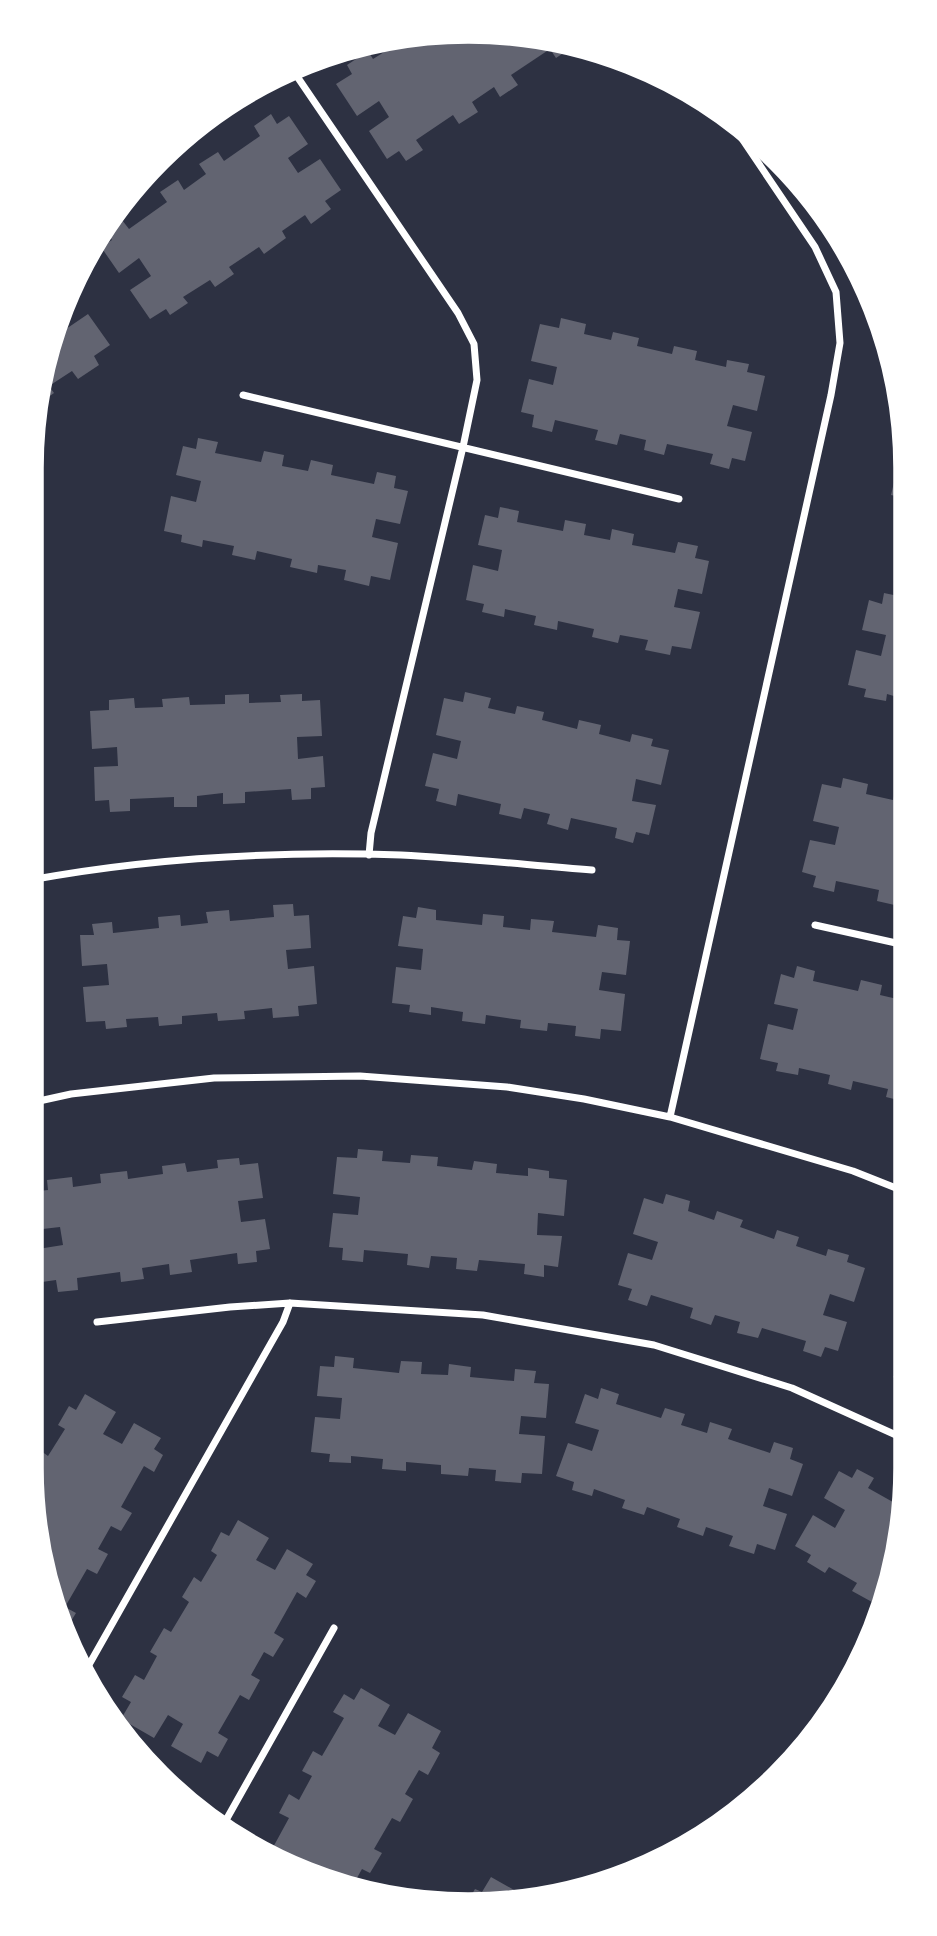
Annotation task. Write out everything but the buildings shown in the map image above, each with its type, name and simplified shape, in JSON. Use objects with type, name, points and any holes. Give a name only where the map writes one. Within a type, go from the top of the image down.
[{"type":"street","points":[[298,77],[458,313],[474,344],[477,380],[371,833],[369,855]]},
{"type":"street","points":[[670,1117],[822,435],[840,343],[836,292],[815,247],[746,145]]},
{"type":"street","points":[[243,395],[679,499]]},
{"type":"street","points":[[42,878],[154,863],[248,856],[401,855],[592,870]]},
{"type":"street","points":[[815,925],[895,943]]},
{"type":"street","points":[[42,1100],[71,1094],[214,1078],[360,1076],[507,1087],[584,1099],[670,1117],[853,1171],[895,1188]]},
{"type":"street","points":[[90,1663],[283,1322],[290,1303]]},
{"type":"street","points":[[97,1322],[290,1303],[483,1315],[654,1345],[792,1388],[895,1435]]},
{"type":"street","points":[[227,1818],[334,1628]]}]
